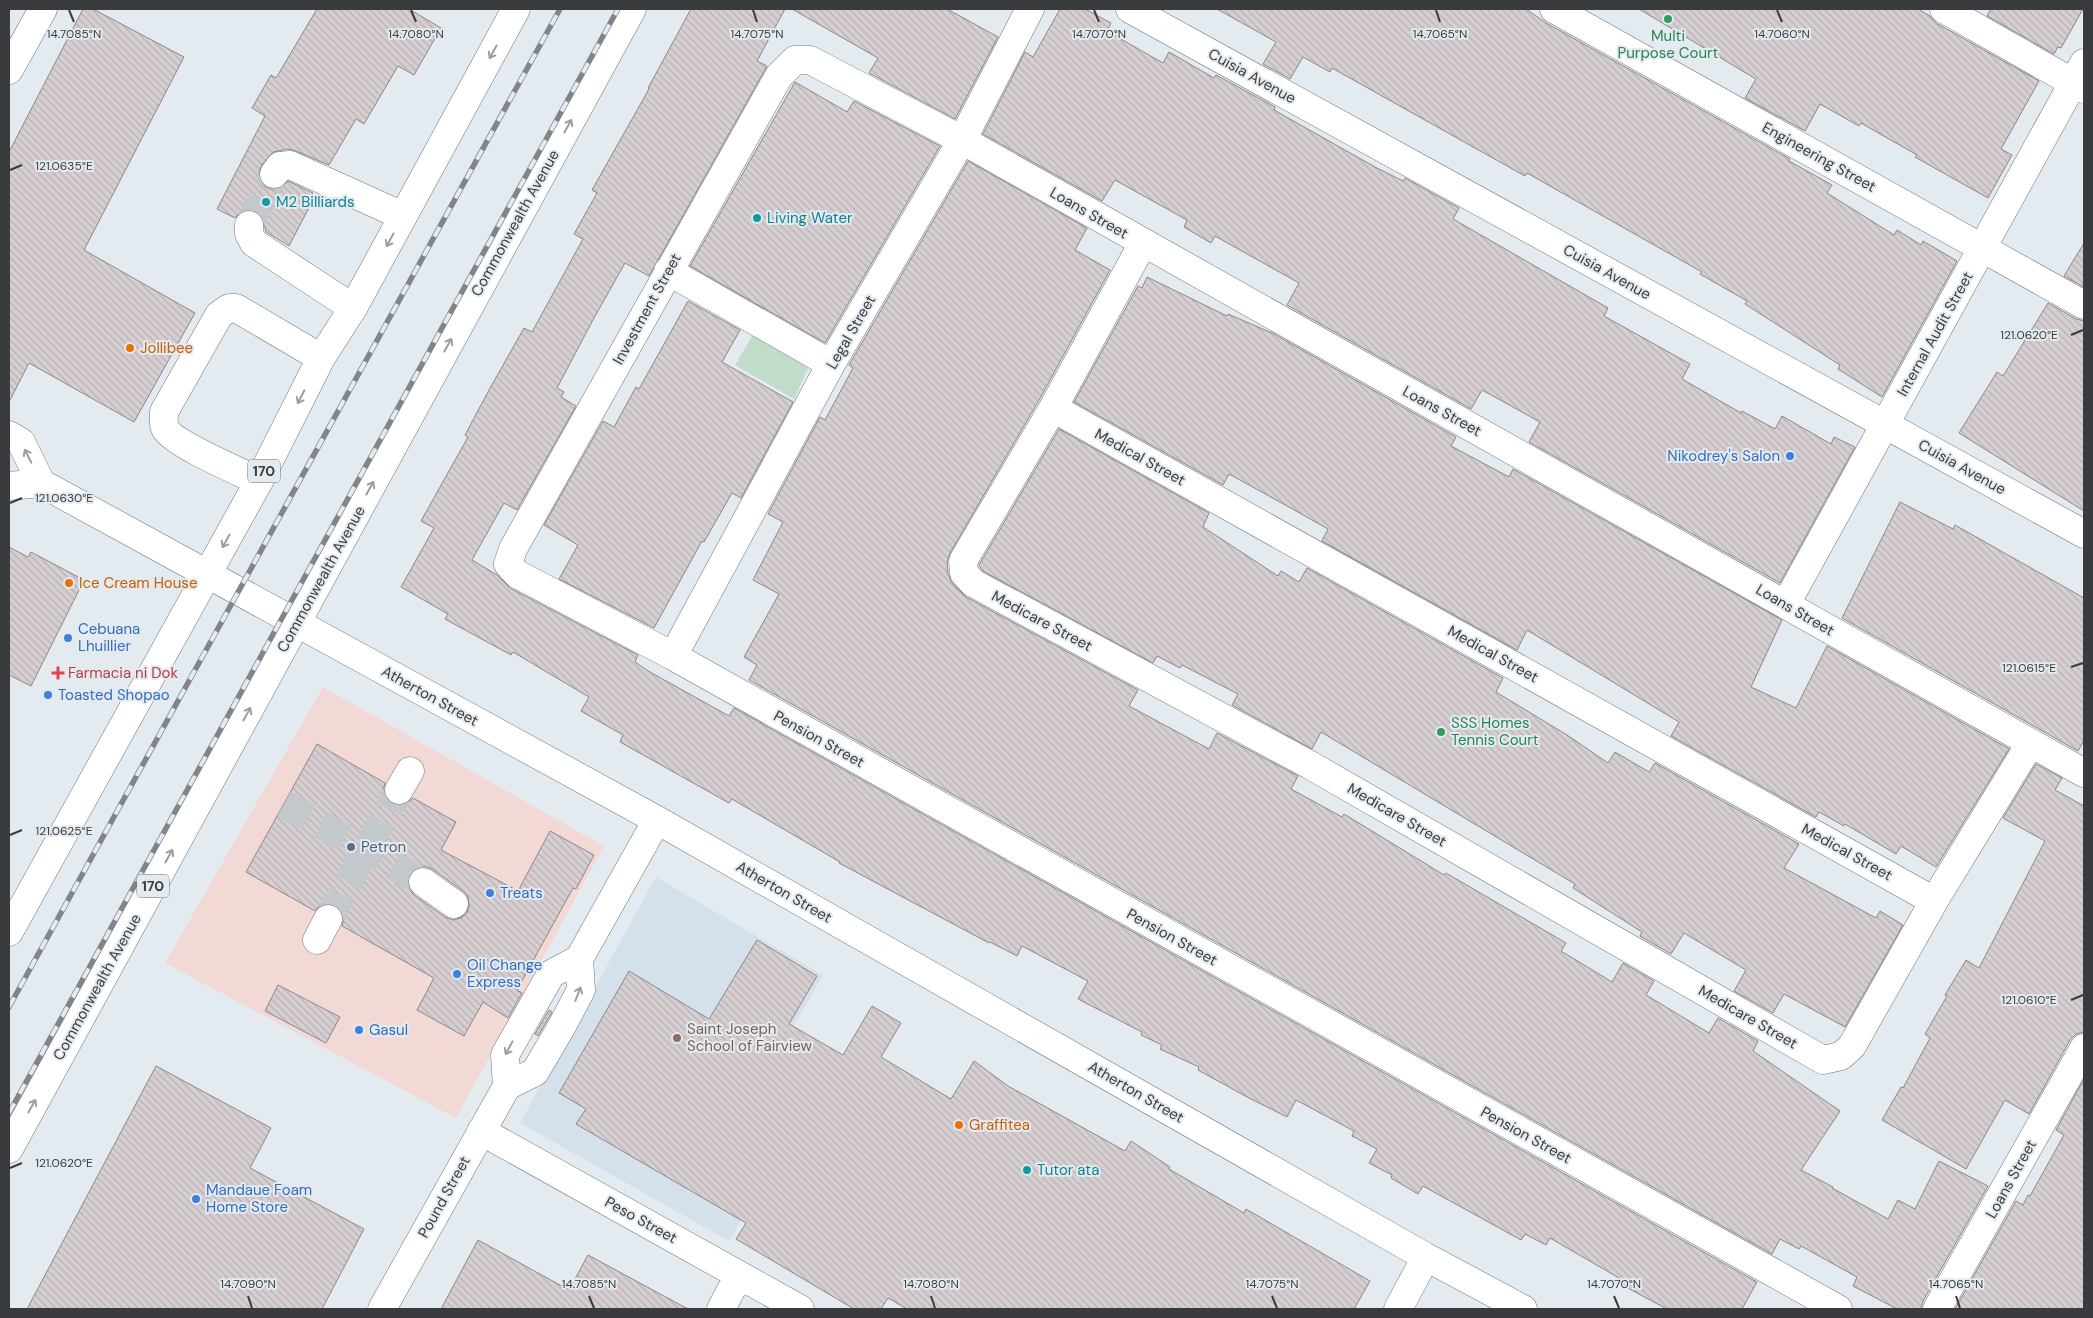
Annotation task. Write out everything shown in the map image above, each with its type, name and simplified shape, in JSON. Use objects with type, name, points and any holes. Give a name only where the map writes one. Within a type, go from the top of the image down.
[{"type":"street","points":[[10,63],[42,9]]},
{"type":"street","name":"170","points":[[9,932],[208,574],[259,480],[321,358],[353,308],[516,9]]},
{"type":"street","name":"Commonwealth Avenue","points":[[9,1149],[632,9]]},
{"type":"street","name":"Legal Street","points":[[673,656],[832,364],[962,140],[1030,9]]},
{"type":"street","name":"Cuisia Avenue","points":[[1130,9],[2084,534]]},
{"type":"street","name":"Engineering Street","points":[[1554,9],[2084,305]]},
{"type":"street","points":[[1944,9],[2081,79]]},
{"type":"street","name":"Loans Street","points":[[796,60],[810,60],[962,140],[2084,773]]},
{"type":"street","name":"Investment Street","points":[[508,564],[513,549],[779,76],[796,60]]},
{"type":"street","name":"Internal Audit Street","points":[[1786,604],[1982,248],[2081,79]]},
{"type":"street","points":[[274,174],[280,166],[290,165],[403,216]]},
{"type":"street","points":[[249,225],[249,234],[254,243],[353,308]]},
{"type":"street","name":"Medicare Street","points":[[1143,243],[1053,408],[963,561],[964,573],[973,583],[1310,765],[1823,1060],[1840,1056],[1852,1046],[1934,901],[2030,744]]},
{"type":"street","points":[[668,272],[832,364]]},
{"type":"street","points":[[259,480],[216,461],[171,436],[164,426],[164,412],[219,315],[229,308],[236,308],[321,358]]},
{"type":"street","name":"Medical Street","points":[[1053,408],[1934,901]]},
{"type":"street","points":[[9,436],[21,442],[41,483],[9,486]]},
{"type":"street","name":"Atherton Street","points":[[41,483],[657,820],[1426,1257],[1523,1309]]},
{"type":"street","name":"Pension Street","points":[[508,564],[516,574],[673,656],[1838,1309]]},
{"type":"street","name":"Pound Street","points":[[382,1309],[507,1086],[535,1072],[562,1026],[581,990],[579,959],[657,820]]},
{"type":"street","points":[[423,882],[454,904]]},
{"type":"street","name":"Loans Street","points":[[1937,1309],[2084,1048]]},
{"type":"street","name":"Peso Street","points":[[481,1131],[800,1309]]},
{"type":"street","points":[[1398,1309],[1426,1257]]},
{"type":"street","points":[[720,1309],[739,1275]]},
{"type":"shaded area","points":[[323,687],[604,846],[456,1118],[165,963]]},
{"type":"shaded area","name":"Saint Joseph School of Fairview","points":[[656,877],[823,975],[751,1100],[795,1126],[729,1241],[520,1123]]},
{"type":"green space","points":[[755,331],[810,364],[794,399],[735,365]]},
{"type":"building","points":[[83,9],[93,9],[184,57],[84,250],[195,313],[134,422],[29,363],[9,402],[9,152]]},
{"type":"building","points":[[317,9],[409,9],[441,28],[414,75],[398,66],[364,124],[356,119],[329,165],[288,149],[273,152],[262,165],[259,172],[260,180],[265,187],[273,190],[280,188],[288,181],[313,193],[315,196],[289,246],[266,232],[263,218],[256,211],[249,209],[242,211],[235,218],[217,209],[265,116],[252,108],[271,75],[276,78]]},
{"type":"building","points":[[691,9],[785,9],[757,61],[767,66],[649,276],[625,263],[594,318],[557,388],[564,392],[561,397],[576,406],[517,510],[504,503],[472,560],[497,575],[510,588],[638,655],[635,662],[650,672],[729,716],[734,708],[1757,1282],[1742,1309],[1667,1309],[1624,1286],[1626,1282],[1550,1238],[1546,1245],[1525,1234],[1521,1240],[1423,1186],[1418,1194],[1391,1178],[1392,1175],[1369,1163],[1377,1149],[1352,1136],[1354,1131],[1296,1100],[1287,1117],[1249,1098],[1198,1070],[1199,1067],[1160,1049],[1162,1045],[1141,1035],[1142,1032],[1078,999],[1088,981],[1022,946],[1017,956],[989,943],[839,863],[732,799],[729,803],[620,742],[623,735],[581,711],[589,697],[513,652],[511,655],[445,619],[448,614],[401,587],[434,528],[421,521],[468,437],[465,435],[524,328],[532,332],[583,239],[574,234],[597,193],[592,190],[649,89]]},
{"type":"building","points":[[792,9],[947,9],[998,37],[955,119],[869,73],[878,58]]},
{"type":"building","points":[[1060,9],[1085,9],[1111,23],[1107,31],[1163,63],[1169,52],[1214,78],[1216,75],[1275,107],[1274,110],[1375,167],[1403,181],[1405,178],[1459,208],[1453,219],[1608,308],[1604,316],[1690,364],[1682,379],[1741,413],[1742,411],[1775,429],[1782,416],[1831,444],[1834,437],[1855,447],[1780,583],[1529,442],[1540,422],[1482,390],[1471,409],[1287,305],[1299,283],[1215,236],[1211,243],[1184,227],[1187,220],[1115,180],[1102,201],[983,134],[1025,52],[1033,57]]},
{"type":"building","points":[[1217,9],[1526,9],[1546,23],[1790,159],[1789,161],[1832,185],[1827,193],[1894,235],[1897,230],[1921,245],[1923,241],[1957,261],[1882,397],[1838,369],[1840,365],[1745,304],[1747,301],[1700,274],[1702,272],[1527,173],[1525,176],[1332,68],[1330,72],[1303,57],[1290,79],[1263,64],[1276,42]]},
{"type":"building","points":[[1639,9],[1918,9],[1930,16],[1936,23],[2039,81],[2001,149],[2012,155],[1988,198],[1915,157],[1917,155],[1861,123],[1859,126],[1820,104],[1805,131],[1745,98],[1756,79]]},
{"type":"building","points":[[1991,9],[2083,9],[2061,48],[2058,47],[2054,54],[1987,16]]},
{"type":"building","points":[[795,82],[847,112],[854,101],[940,146],[825,343],[690,266]]},
{"type":"building","points":[[968,161],[1087,228],[1075,250],[1110,270],[1039,400],[950,553],[947,562],[948,574],[952,583],[966,597],[1138,690],[1129,706],[1209,749],[1217,733],[1298,776],[1291,789],[1342,817],[1344,814],[1444,875],[1446,873],[1566,943],[1561,951],[1612,982],[1623,963],[1654,981],[1646,995],[1709,1033],[1718,1018],[1758,1041],[1753,1051],[1840,1111],[1801,1170],[1888,1219],[1898,1200],[1915,1209],[1939,1161],[1988,1186],[1923,1301],[1921,1309],[1897,1309],[1853,1286],[1857,1277],[1801,1246],[1799,1249],[1780,1239],[1772,1254],[749,680],[757,665],[744,657],[779,594],[753,580],[783,522],[768,514],[820,417],[825,420],[853,368],[849,365]]},
{"type":"building","points":[[2084,243],[2084,287],[2064,276]]},
{"type":"building","points":[[1147,277],[1227,316],[1228,314],[1272,333],[1456,437],[1451,446],[1509,477],[1513,469],[1782,620],[1751,687],[1796,708],[1827,646],[2009,749],[1936,867],[1901,846],[1896,854],[1845,824],[1844,826],[1819,812],[1816,817],[1671,736],[1679,722],[1527,630],[1517,650],[1322,541],[1328,529],[1289,507],[1229,474],[1223,485],[1074,402],[1138,286],[1142,288]]},
{"type":"building","points":[[688,301],[740,330],[722,362],[793,402],[741,498],[732,493],[704,542],[702,541],[654,628],[559,579],[578,545],[544,525],[603,421],[614,427],[636,387],[639,389]]},
{"type":"building","points":[[2048,303],[2076,319],[2084,321],[2084,511],[1959,433],[1997,372],[2003,376]]},
{"type":"building","points":[[1059,429],[1209,513],[1203,527],[1278,576],[1281,571],[1299,582],[1307,568],[1503,678],[1496,692],[1567,735],[1608,763],[1615,752],[1649,772],[1655,763],[1799,844],[1784,868],[1876,918],[1880,911],[1903,925],[1845,1027],[1784,994],[1773,1013],[1734,991],[1746,970],[1684,933],[1671,954],[1640,936],[1642,932],[1573,888],[1575,884],[1321,732],[1312,749],[1232,705],[1238,694],[1182,665],[1180,668],[1157,656],[1153,663],[983,571],[979,565]]},
{"type":"building","points":[[1900,502],[1953,529],[1955,525],[2084,598],[2084,740],[2078,751],[1842,618]]},
{"type":"building","points":[[9,547],[28,557],[31,552],[84,580],[31,686],[9,675]]},
{"type":"building","points":[[317,744],[385,783],[383,790],[385,797],[392,804],[398,806],[406,804],[413,798],[456,822],[441,850],[518,891],[550,831],[594,855],[576,889],[573,888],[517,990],[522,993],[508,1018],[483,1002],[464,1036],[417,1010],[434,978],[342,926],[344,918],[341,910],[336,905],[327,903],[319,906],[315,911],[246,872]],"holes":[[[424,866],[432,869],[463,891],[468,897],[469,906],[467,913],[461,918],[453,920],[445,917],[414,895],[409,889],[407,881],[410,873],[416,868]]]},
{"type":"building","points":[[2036,764],[2062,778],[2055,790],[2084,806],[2084,1032],[2076,1034],[2070,1040],[2029,1114],[2005,1100],[1966,1169],[1882,1120],[1901,1087],[1903,1088],[1930,1038],[1925,1034],[1947,996],[1945,995],[1966,960],[1979,968],[2045,841],[2003,818]]},
{"type":"building","points":[[757,940],[817,976],[789,1024],[843,1055],[872,1006],[901,1023],[881,1057],[951,1099],[974,1061],[1008,1086],[1125,1151],[1131,1141],[1170,1167],[1169,1169],[1244,1213],[1246,1209],[1370,1281],[1354,1309],[907,1309],[888,1298],[881,1309],[854,1309],[736,1239],[746,1223],[576,1124],[586,1109],[559,1093],[629,971],[709,1019]]},
{"type":"building","points":[[278,985],[340,1017],[326,1043],[265,1011]]},
{"type":"building","points":[[549,1010],[552,1012],[538,1036],[535,1034]]},
{"type":"building","name":"Mandaue Foam Home Store","points":[[156,1066],[271,1128],[250,1168],[364,1229],[322,1309],[27,1309]]},
{"type":"building","points":[[2084,1079],[2084,1309],[1955,1309],[2016,1201],[2023,1205],[2028,1195],[2030,1196],[2064,1135],[2056,1130]]},
{"type":"building","points":[[478,1240],[569,1290],[588,1255],[688,1309],[441,1309]]},
{"type":"tunnel","points":[[249,225],[274,174]]},
{"type":"tunnel","points":[[328,919],[399,790]]},
{"type":"tunnel","points":[[284,804],[423,882]]},
{"type":"railway","points":[[9,1007],[560,9]]},
{"type":"railway","points":[[9,1113],[618,9]]},
{"type":"place","name":"Multi Purpose Court","points":[[1668,19]]},
{"type":"place","name":"M2 Billiards","points":[[266,202]]},
{"type":"place","name":"Living Water","points":[[757,218]]},
{"type":"place","name":"Jollibee","points":[[130,348]]},
{"type":"place","name":"Nikodrey's Salon","points":[[1790,456]]},
{"type":"place","name":"Ice Cream House","points":[[69,583]]},
{"type":"place","name":"Cebuana Lhuillier","points":[[68,638]]},
{"type":"place","name":"Farmacia ni Dok","points":[[58,673]]},
{"type":"place","name":"Toasted Shopao","points":[[48,695]]},
{"type":"place","name":"SSS Homes Tennis Court","points":[[1441,732]]},
{"type":"place","name":"Petron","points":[[351,847]]},
{"type":"place","name":"Treats","points":[[490,893]]},
{"type":"place","name":"Oil Change Express","points":[[457,974]]},
{"type":"place","name":"Gasul","points":[[359,1030]]},
{"type":"place","name":"Saint Joseph School of Fairview","points":[[677,1038]]},
{"type":"place","name":"Graffitea","points":[[959,1125]]},
{"type":"place","name":"Tutor ata","points":[[1027,1170]]},
{"type":"place","name":"Mandaue Foam Home Store","points":[[196,1199]]}]
